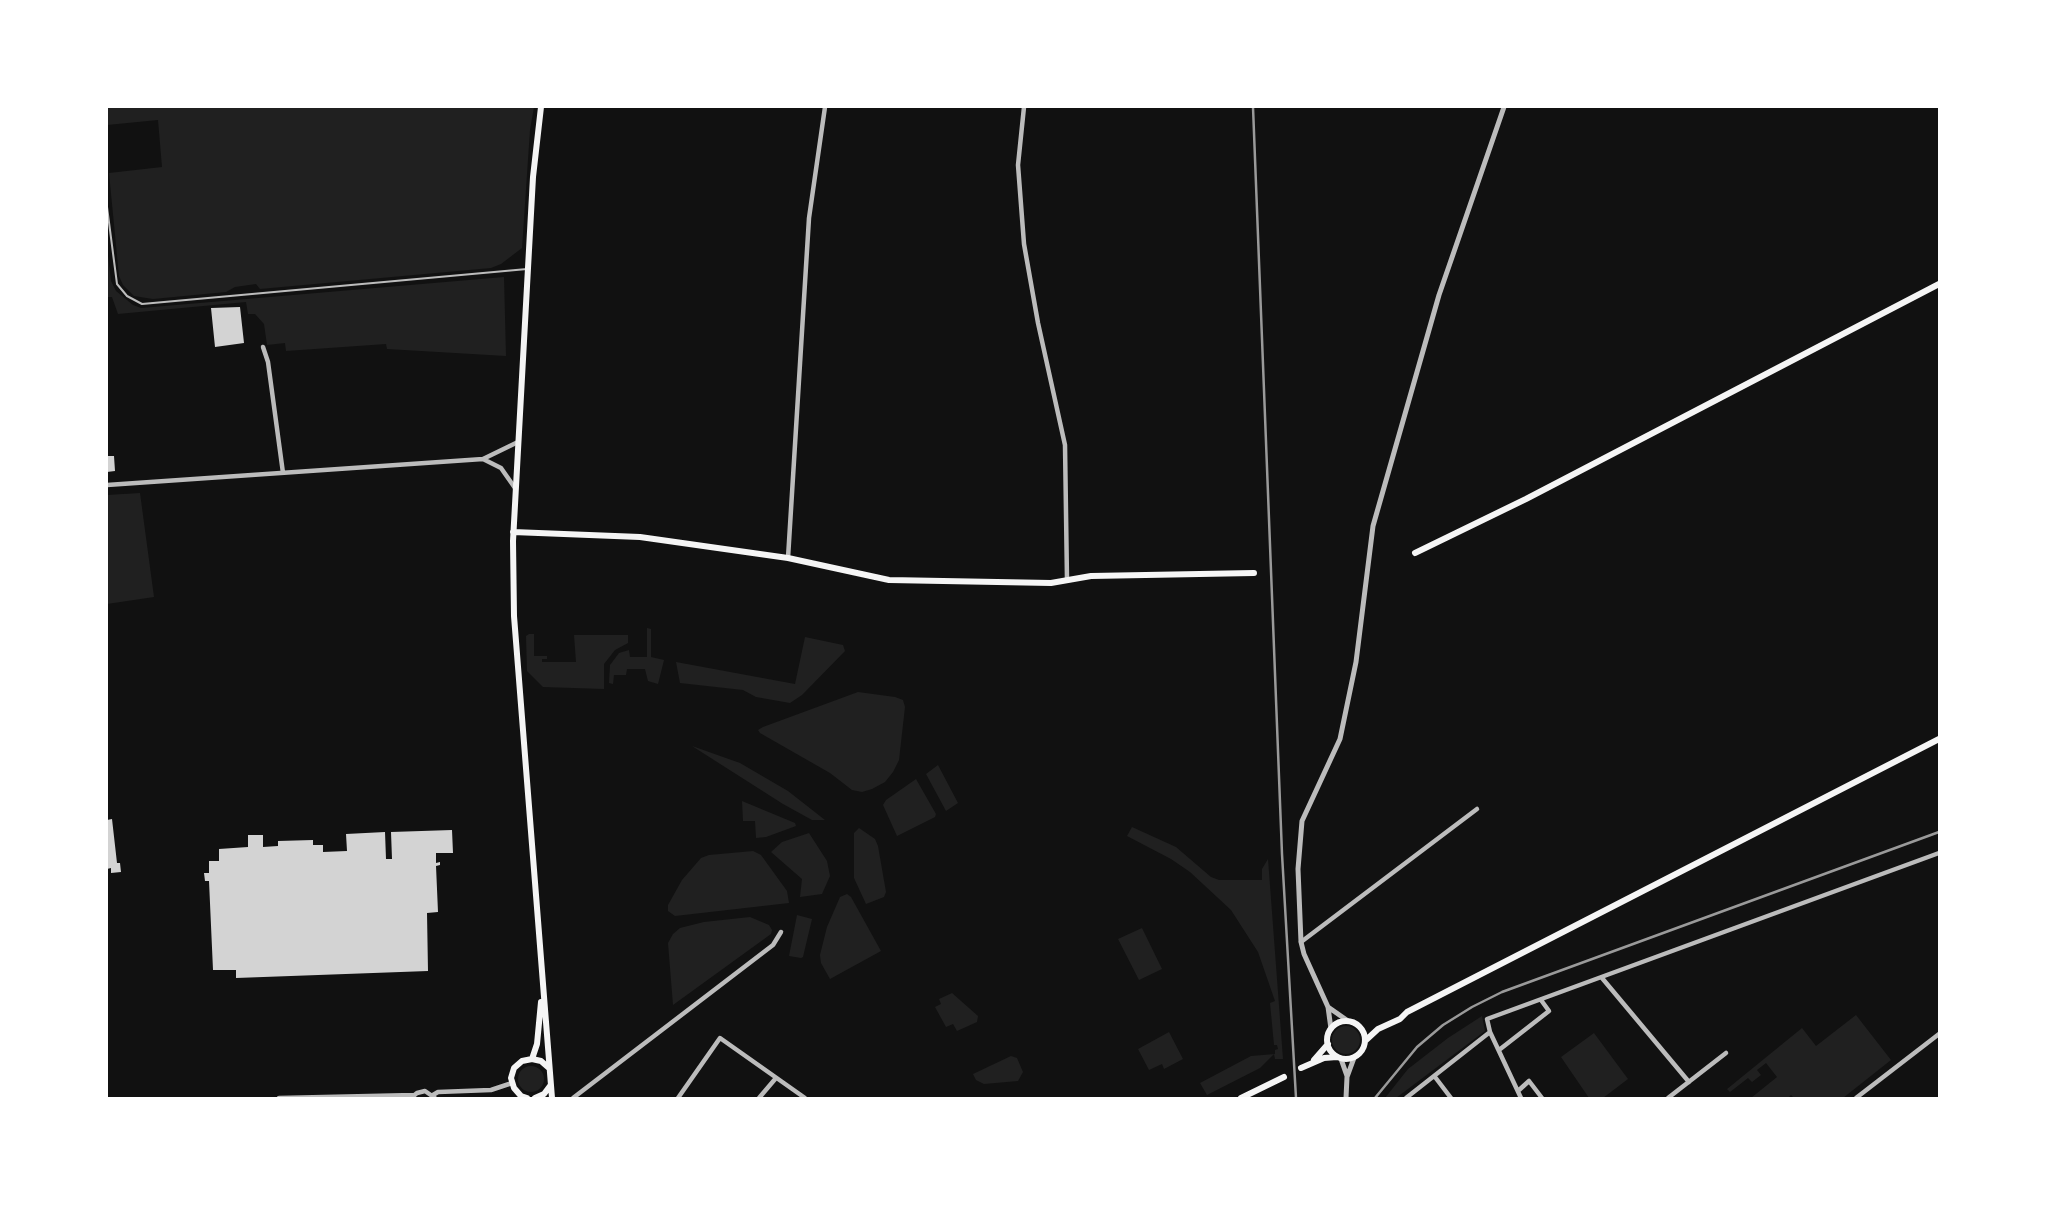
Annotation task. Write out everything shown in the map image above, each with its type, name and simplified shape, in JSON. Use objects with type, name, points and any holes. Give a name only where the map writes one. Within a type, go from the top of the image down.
[{"type":"main road","points":[[541,107],[533,177],[513,532],[515,629],[552,1097]]},
{"type":"main road","points":[[1415,553],[1538,493],[1939,284]]},
{"type":"main road","points":[[513,532],[640,537],[788,558],[889,580],[1051,583],[1091,576],[1254,573]]},
{"type":"main road","points":[[1312,1062],[1354,1058],[1360,1053],[1365,1041],[1378,1029],[1939,739]]},
{"type":"main road","points":[[532,1059],[537,1044],[542,979]]},
{"type":"main road","points":[[1301,1068],[1312,1062],[1328,1044],[1331,1029],[1338,1023],[1348,1021],[1362,1029],[1378,1029]]},
{"type":"main road","points":[[1362,1029],[1365,1041]]},
{"type":"main road","points":[[1328,1044],[1339,1058]]},
{"type":"main road","points":[[524,1097],[512,1083],[512,1073],[518,1064],[532,1059],[541,1061],[548,1068]]},
{"type":"main road","points":[[1241,1098],[1254,1095],[1284,1077]]},
{"type":"main road","points":[[536,1098],[544,1094],[551,1084]]},
{"type":"street","points":[[788,558],[809,218],[825,107]]},
{"type":"street","points":[[1024,107],[1018,165],[1024,244],[1038,323],[1065,444],[1068,580]]},
{"type":"street","points":[[1331,1029],[1328,1007],[1301,942],[1298,869],[1302,821],[1340,739],[1356,662],[1373,526],[1439,295],[1504,107]]},
{"type":"street","points":[[263,347],[268,362],[283,473]]},
{"type":"street","points":[[107,485],[483,459],[517,442]]},
{"type":"street","points":[[483,459],[501,468],[516,490]]},
{"type":"street","points":[[1301,942],[1477,809]]},
{"type":"street","points":[[1521,1098],[1490,1032],[1487,1019],[1939,853]]},
{"type":"street","points":[[573,1098],[774,945],[781,932]]},
{"type":"street","points":[[1602,978],[1689,1082]]},
{"type":"street","points":[[1499,1050],[1549,1011],[1541,1000]]},
{"type":"street","points":[[1328,1007],[1348,1021]]},
{"type":"street","points":[[1406,1098],[1490,1032]]},
{"type":"street","points":[[1856,1098],[1939,1034]]},
{"type":"street","points":[[678,1098],[720,1038],[805,1098]]},
{"type":"street","points":[[1668,1098],[1726,1053]]},
{"type":"street","points":[[1339,1058],[1347,1077]]},
{"type":"street","points":[[1346,1098],[1347,1077],[1354,1058]]},
{"type":"street","points":[[1435,1076],[1451,1098]]},
{"type":"street","points":[[759,1098],[776,1078]]},
{"type":"street","points":[[1518,1091],[1529,1082],[1542,1098]]},
{"type":"street","points":[[279,1098],[412,1097],[421,1091],[434,1096],[438,1092],[491,1090],[512,1083]]},
{"type":"street","points":[[511,1098],[524,1097]]},
{"type":"lane","points":[[107,207],[117,284],[127,296],[142,304],[528,269]]},
{"type":"shaded area","points":[[107,107],[534,107],[522,248],[491,268],[260,289],[256,284],[235,287],[226,292],[153,299],[134,296],[123,285],[119,276],[109,173],[162,167],[158,120],[107,125]]},
{"type":"shaded area","points":[[107,247],[111,281],[116,291],[141,308],[504,277],[506,356],[387,349],[386,344],[286,351],[285,343],[267,345],[264,324],[255,314],[248,314],[246,302],[118,314],[112,297],[107,297]]},
{"type":"shaded area","points":[[140,493],[154,597],[107,604],[107,495]]},
{"type":"shaded area","points":[[647,628],[651,629],[651,657],[664,660],[658,684],[648,681],[645,669],[627,669],[626,675],[614,675],[613,684],[609,683],[610,665],[619,653],[629,650],[630,657],[647,657]]},
{"type":"shaded area","points":[[534,634],[534,656],[547,656],[542,662],[576,662],[574,635],[628,635],[628,643],[615,650],[604,664],[604,689],[543,687],[527,671],[526,636]]},
{"type":"shaded area","points":[[805,637],[843,645],[845,651],[802,695],[790,703],[756,697],[743,690],[680,683],[676,662],[795,684]]},
{"type":"shaded area","points":[[858,692],[895,697],[903,700],[905,707],[899,760],[885,782],[872,789],[862,792],[852,790],[830,773],[758,730],[763,727]]},
{"type":"shaded area","points":[[692,746],[740,763],[788,791],[825,820],[812,820],[783,804]]},
{"type":"shaded area","points":[[938,765],[958,803],[946,811],[926,774]]},
{"type":"shaded area","points":[[916,779],[936,814],[935,817],[897,836],[883,805]]},
{"type":"shaded area","points":[[742,801],[795,823],[796,826],[756,838],[755,821],[743,821]]},
{"type":"shaded area","points":[[1132,827],[1176,847],[1211,877],[1219,880],[1262,880],[1262,869],[1268,859],[1283,1059],[1275,1059],[1275,1050],[1278,1049],[1277,1045],[1274,1045],[1270,1003],[1275,1001],[1258,952],[1231,910],[1190,872],[1127,836]]},
{"type":"shaded area","points":[[859,828],[875,839],[878,846],[886,892],[884,897],[866,904],[854,878],[854,833]]},
{"type":"shaded area","points":[[809,833],[827,861],[830,876],[822,894],[800,897],[802,879],[771,852],[782,842]]},
{"type":"shaded area","points":[[753,851],[761,855],[787,891],[789,903],[675,916],[668,911],[668,905],[682,880],[701,858]]},
{"type":"shaded area","points":[[847,894],[881,951],[830,979],[821,963],[820,955],[827,927],[840,897]]},
{"type":"shaded area","points":[[797,915],[812,919],[801,958],[789,956]]},
{"type":"shaded area","points":[[750,917],[769,925],[771,934],[673,1005],[668,943],[673,934],[680,928],[704,922]]},
{"type":"shaded area","points":[[1142,928],[1162,969],[1139,980],[1118,939]]},
{"type":"shaded area","points":[[952,993],[978,1016],[977,1022],[957,1031],[953,1024],[946,1027],[935,1007],[941,1004],[939,999]]},
{"type":"shaded area","points":[[1856,1015],[1891,1060],[1843,1098],[1794,1098],[1791,1095],[1788,1098],[1751,1098],[1777,1077],[1766,1063],[1757,1070],[1761,1075],[1752,1082],[1748,1078],[1730,1092],[1727,1089],[1802,1028],[1816,1046]]},
{"type":"shaded area","points":[[1482,1016],[1485,1031],[1396,1098],[1385,1098],[1408,1069]]},
{"type":"shaded area","points":[[1346,1026],[1356,1030],[1360,1040],[1356,1050],[1346,1054],[1336,1050],[1332,1040],[1336,1030]]},
{"type":"shaded area","points":[[1169,1032],[1183,1059],[1164,1069],[1162,1064],[1149,1070],[1138,1049]]},
{"type":"shaded area","points":[[1594,1033],[1628,1079],[1603,1098],[1589,1098],[1561,1057]]},
{"type":"shaded area","points":[[1274,1054],[1260,1068],[1207,1095],[1200,1083],[1251,1056]]},
{"type":"shaded area","points":[[1011,1056],[1017,1058],[1023,1072],[1018,1081],[984,1084],[976,1080],[973,1074]]},
{"type":"shaded area","points":[[531,1066],[541,1069],[544,1079],[541,1089],[531,1092],[521,1089],[518,1079],[521,1069]]},
{"type":"building","points":[[240,307],[244,343],[215,347],[211,308]]},
{"type":"building","points":[[107,456],[114,456],[115,471],[107,472]]},
{"type":"building","points":[[112,819],[117,863],[120,863],[121,872],[111,873],[111,868],[107,869],[107,820]]},
{"type":"building","points":[[452,830],[453,853],[436,853],[436,863],[440,862],[440,865],[436,866],[438,912],[427,913],[428,971],[236,978],[236,970],[213,970],[209,881],[205,881],[204,873],[209,873],[209,861],[219,861],[219,849],[248,847],[248,835],[263,835],[263,847],[278,846],[278,841],[313,840],[313,845],[323,845],[323,852],[347,851],[346,834],[385,832],[386,859],[392,859],[391,832]]},
{"type":"railway","points":[[1253,107],[1282,854],[1296,1098]]},
{"type":"railway","points":[[1375,1098],[1417,1047],[1443,1025],[1502,992],[1939,832]]}]
